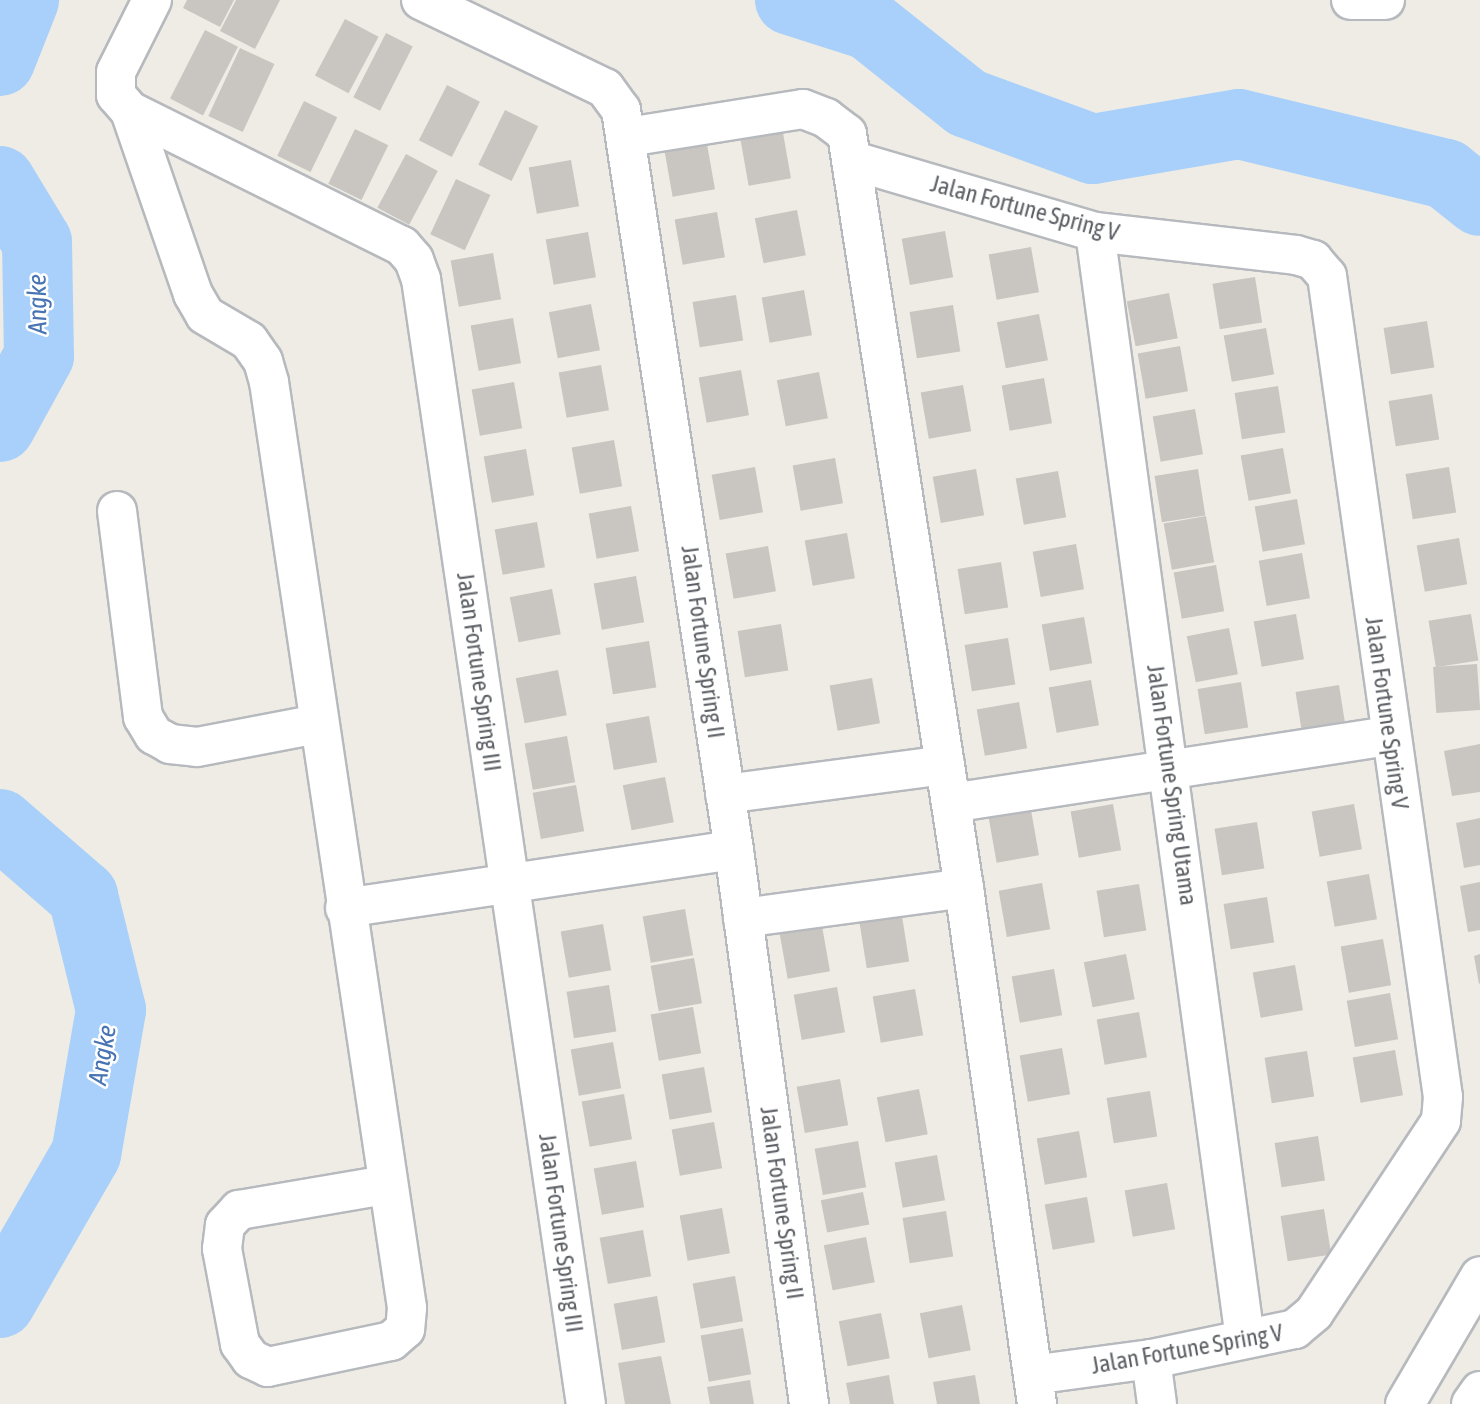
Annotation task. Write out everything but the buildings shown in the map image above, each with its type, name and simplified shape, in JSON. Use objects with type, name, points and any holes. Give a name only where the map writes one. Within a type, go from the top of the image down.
[{"type":"street","points":[[152,0],[116,72],[116,95],[130,111],[193,293],[205,315],[249,341],[263,361],[385,1185],[407,1308],[404,1329],[391,1340],[268,1367],[251,1359],[240,1344],[222,1250],[225,1225],[239,1210],[385,1185]]},
{"type":"street","name":"Jalan Fortune Spring II","points":[[421,0],[605,88],[621,110],[628,137],[734,850],[809,1404]]},
{"type":"street","points":[[1351,0],[1385,0]]},
{"type":"street","points":[[628,137],[803,110],[827,118],[847,134],[854,161],[964,888],[1035,1389]]},
{"type":"street","name":"Jalan Fortune Spring III","points":[[130,111],[401,246],[414,260],[421,279],[586,1404]]},
{"type":"street","name":"Jalan Fortune Spring V","points":[[854,161],[1096,232],[1313,260],[1327,276],[1443,1097],[1441,1121],[1314,1312],[1295,1329],[1151,1359],[1035,1389]]},
{"type":"street","name":"Jalan Fortune Spring Utama","points":[[1096,232],[1171,770],[1245,1339]]},
{"type":"street","points":[[117,511],[144,717],[154,735],[170,744],[197,747],[318,724]]},
{"type":"street","points":[[951,803],[1390,736]]},
{"type":"street","points":[[725,794],[945,765]]},
{"type":"street","points":[[345,908],[509,881],[734,850]]},
{"type":"street","points":[[743,918],[964,888]]},
{"type":"street","points":[[1405,1404],[1480,1276]]},
{"type":"street","points":[[1151,1359],[1157,1404]]},
{"type":"street","points":[[1471,1404],[1480,1391]]},
{"type":"waterway","points":[[0,61],[24,0]]},
{"type":"waterway","points":[[790,0],[869,25],[967,103],[1093,149],[1239,124],[1446,174],[1480,201]]},
{"type":"waterway","name":"Angke","points":[[0,181],[37,242],[39,356],[0,427]]},
{"type":"waterway","name":"Angke","points":[[0,824],[83,896],[111,1010],[86,1154],[0,1303]]}]
